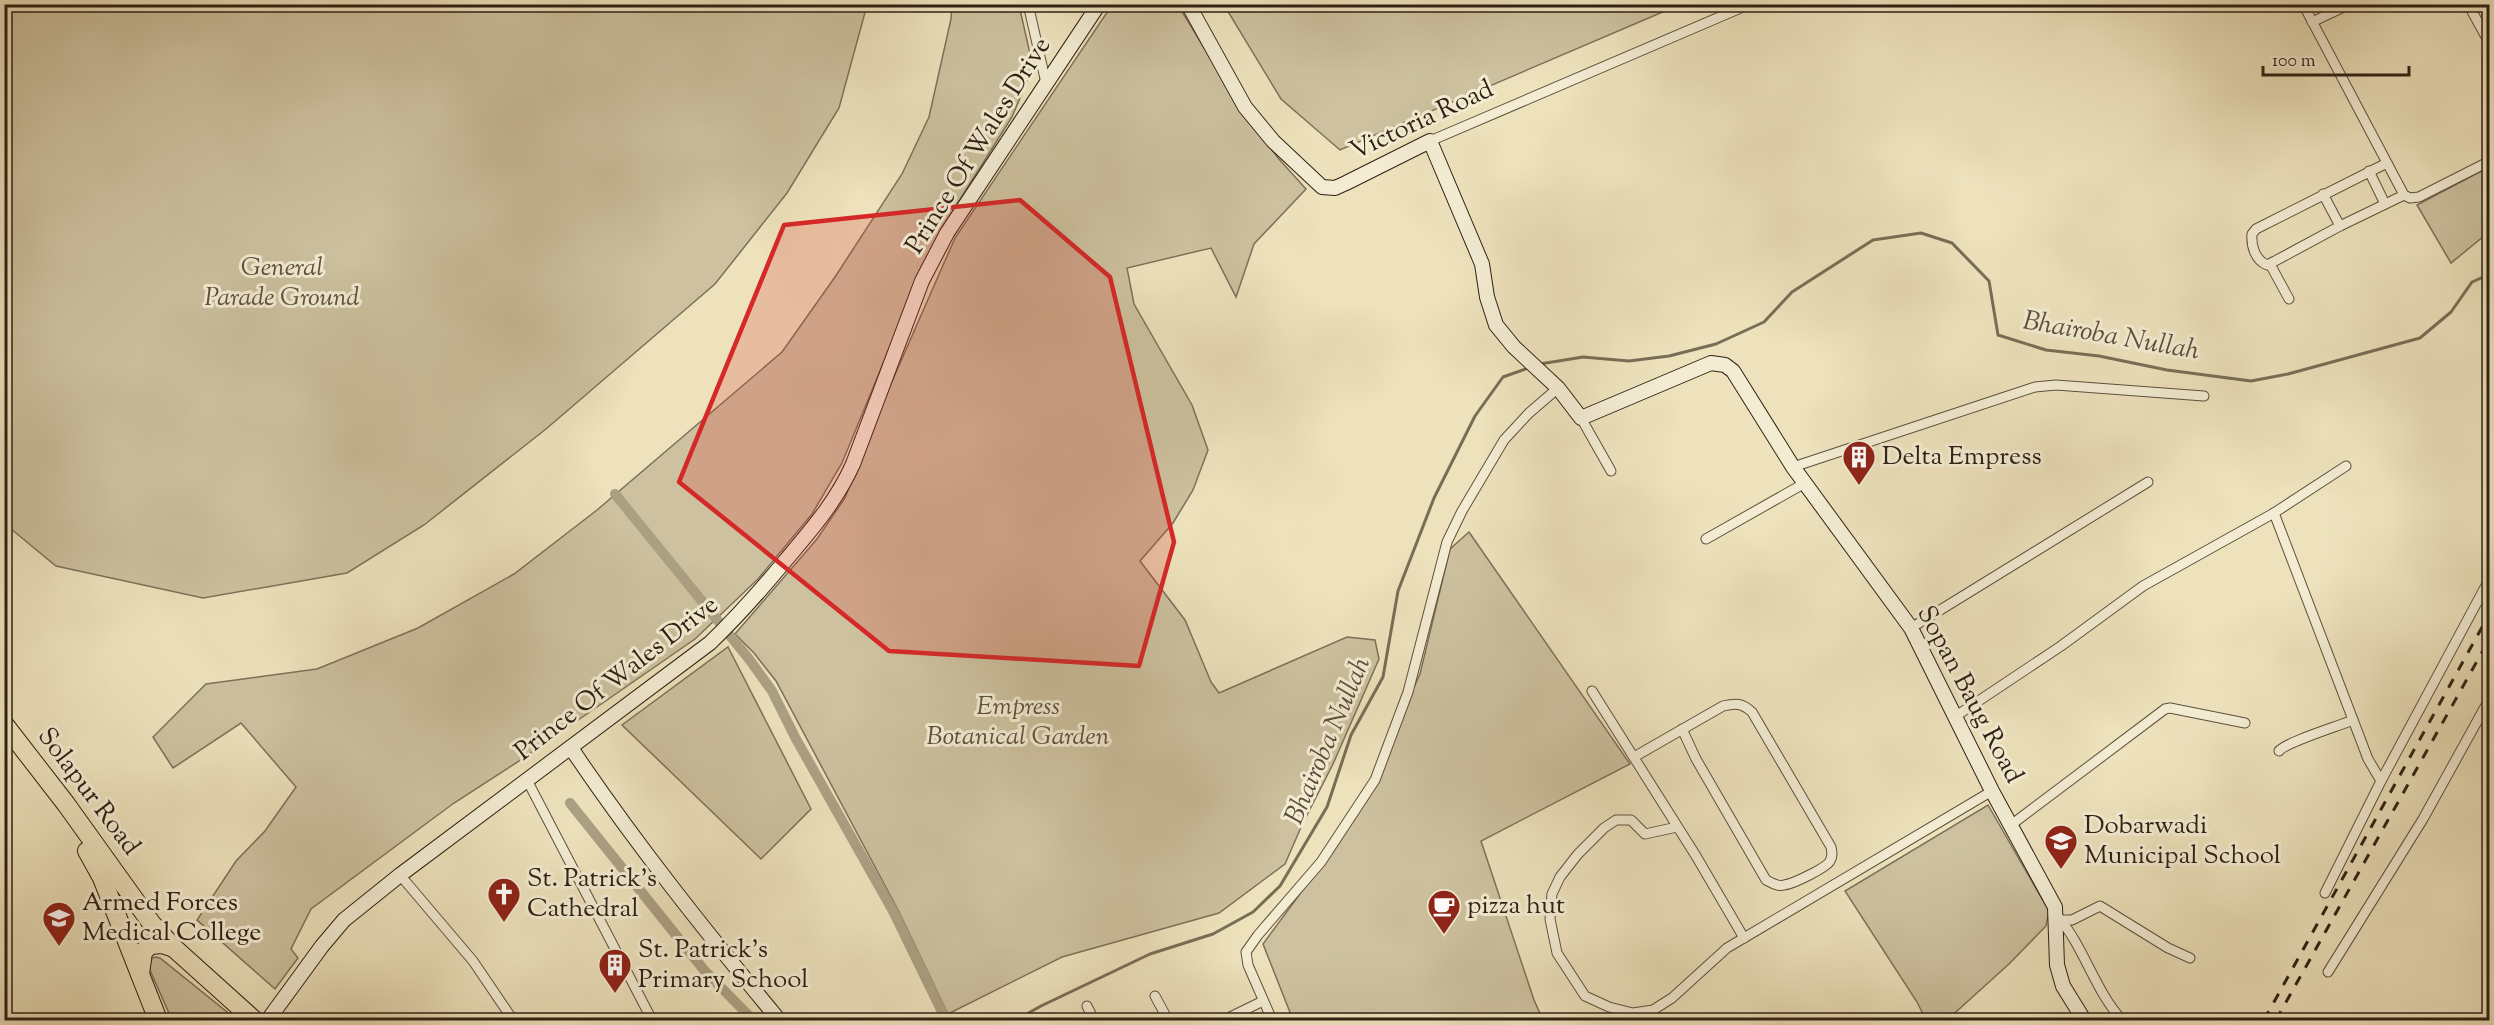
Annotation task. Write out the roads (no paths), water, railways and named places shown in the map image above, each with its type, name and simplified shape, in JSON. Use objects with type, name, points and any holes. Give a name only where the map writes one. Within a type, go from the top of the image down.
[{"type":"highway","name":"Solapur Road","points":[[4,724],[66,804],[152,924],[174,948],[254,1020]]},
{"type":"highway","name":"Solapur Road","points":[[4,744],[96,865],[158,1020]]},
{"type":"highway","points":[[114,908],[125,912],[131,909],[135,899]]},
{"type":"highway","points":[[140,974],[143,952],[150,945],[162,944],[174,948]]},
{"type":"street","points":[[1028,4],[1046,83]]},
{"type":"street","name":"Prince Of Wales Drive","points":[[268,1020],[344,920],[400,875],[710,643],[737,618],[826,512],[841,491],[853,464],[922,281],[947,233],[1099,4]]},
{"type":"street","name":"Victoria Road","points":[[1188,4],[1245,107],[1273,141],[1322,187],[1335,188],[1430,141],[1750,4]]},
{"type":"street","points":[[2302,4],[2404,195],[2410,198],[2419,197],[2490,160]]},
{"type":"street","points":[[2312,22],[2350,4]]},
{"type":"street","points":[[2468,4],[2490,44]]},
{"type":"street","points":[[1430,141],[1482,264],[1490,309],[1503,335],[1553,383],[1581,418],[1611,471]]},
{"type":"street","points":[[2387,163],[2256,229],[2252,234],[2252,241],[2257,257],[2262,263],[2270,264],[2404,195]]},
{"type":"street","points":[[2369,171],[2385,204]]},
{"type":"street","points":[[2323,194],[2340,226]]},
{"type":"street","points":[[2270,264],[2289,299]]},
{"type":"street","name":"Sopan Baug Road","points":[[1581,418],[1711,363],[1717,363],[1733,371],[1805,483],[1911,628],[1992,791],[2055,907],[2059,918],[2057,965],[2063,986],[2084,1020]]},
{"type":"street","points":[[1272,1020],[1248,965],[1246,952],[1321,862],[1375,780],[1408,692],[1445,548],[1458,519],[1504,440],[1553,383]]},
{"type":"street","points":[[1794,467],[2035,387],[2056,385],[2204,396]]},
{"type":"street","points":[[1956,717],[2061,646],[2143,586],[2274,513],[2346,466]]},
{"type":"street","points":[[1911,628],[2148,482]]},
{"type":"street","points":[[1706,539],[1805,483]]},
{"type":"street","points":[[2274,513],[2368,759],[2380,781]]},
{"type":"street","points":[[2325,893],[2380,781],[2490,578]]},
{"type":"street","points":[[1592,692],[1744,938]]},
{"type":"street","points":[[2328,972],[2423,819],[2490,698]]},
{"type":"street","points":[[1634,757],[1682,729],[1723,706],[1736,703],[1746,706],[1752,712],[1830,847],[1833,854],[1830,862],[1784,886],[1775,885],[1766,880],[1696,759],[1682,729]]},
{"type":"street","points":[[2011,825],[2165,709],[2170,708],[2245,723]]},
{"type":"street","points":[[2279,751],[2294,741],[2354,720]]},
{"type":"street","points":[[571,748],[666,882],[778,1020]]},
{"type":"street","points":[[526,780],[652,1020]]},
{"type":"street","points":[[1677,827],[1645,834],[1632,820],[1616,820],[1604,828],[1560,876],[1552,894],[1550,919],[1557,953],[1585,996],[1609,1007],[1633,1013],[1653,1011],[1672,998],[1715,957],[1744,938],[1818,893],[1869,866],[1992,791]]},
{"type":"street","points":[[1809,874],[1818,893]]},
{"type":"street","points":[[400,875],[473,961],[513,1020]]},
{"type":"street","points":[[2059,918],[2072,920],[2100,906],[2118,915],[2168,948],[2190,958]]},
{"type":"street","points":[[2059,918],[2075,940],[2112,1010],[2122,1020]]},
{"type":"street","points":[[1155,996],[1168,1020]]},
{"type":"street","points":[[1224,1020],[1263,1001]]},
{"type":"street","points":[[1087,1006],[1094,1020]]},
{"type":"waterway","name":"Bhairoba Nullah","points":[[1540,364],[1583,357],[1629,361],[1669,356],[1716,344],[1764,322],[1792,292],[1873,240],[1921,233],[1952,243],[1989,281],[1998,335],[2046,350],[2099,356],[2167,370],[2251,381],[2288,374],[2420,338],[2451,312],[2472,282],[2490,274]]},
{"type":"waterway","name":"Bhairoba Nullah","points":[[1016,1020],[1150,954],[1213,934],[1253,912],[1280,886],[1327,807],[1351,735],[1383,677],[1398,591],[1434,498],[1475,416],[1503,377],[1531,367]]},
{"type":"waterway","points":[[615,494],[749,659],[772,691],[796,739],[893,911],[946,1020]]},
{"type":"waterway","points":[[570,803],[704,970],[753,1020]]},
{"type":"railway","points":[[2264,1020],[2490,613]]},
{"type":"railway","points":[[2276,1020],[2490,638]]},
{"type":"place","name":"Delta Empress","points":[[1859,486]]},
{"type":"place","name":"Dobarwadi Municipal School","points":[[2061,870]]},
{"type":"place","name":"St. Patrick's Cathedral","points":[[504,923]]},
{"type":"place","name":"pizza hut","points":[[1444,935]]},
{"type":"place","name":"Armed Forces Medical College","points":[[59,947]]},
{"type":"place","name":"St. Patrick's Primary School","points":[[615,994]]},
{"type":"park label","name":"General Parade Ground","points":[[282,283]]},
{"type":"park label","name":"Empress Botanical Garden","points":[[1018,722]]}]
